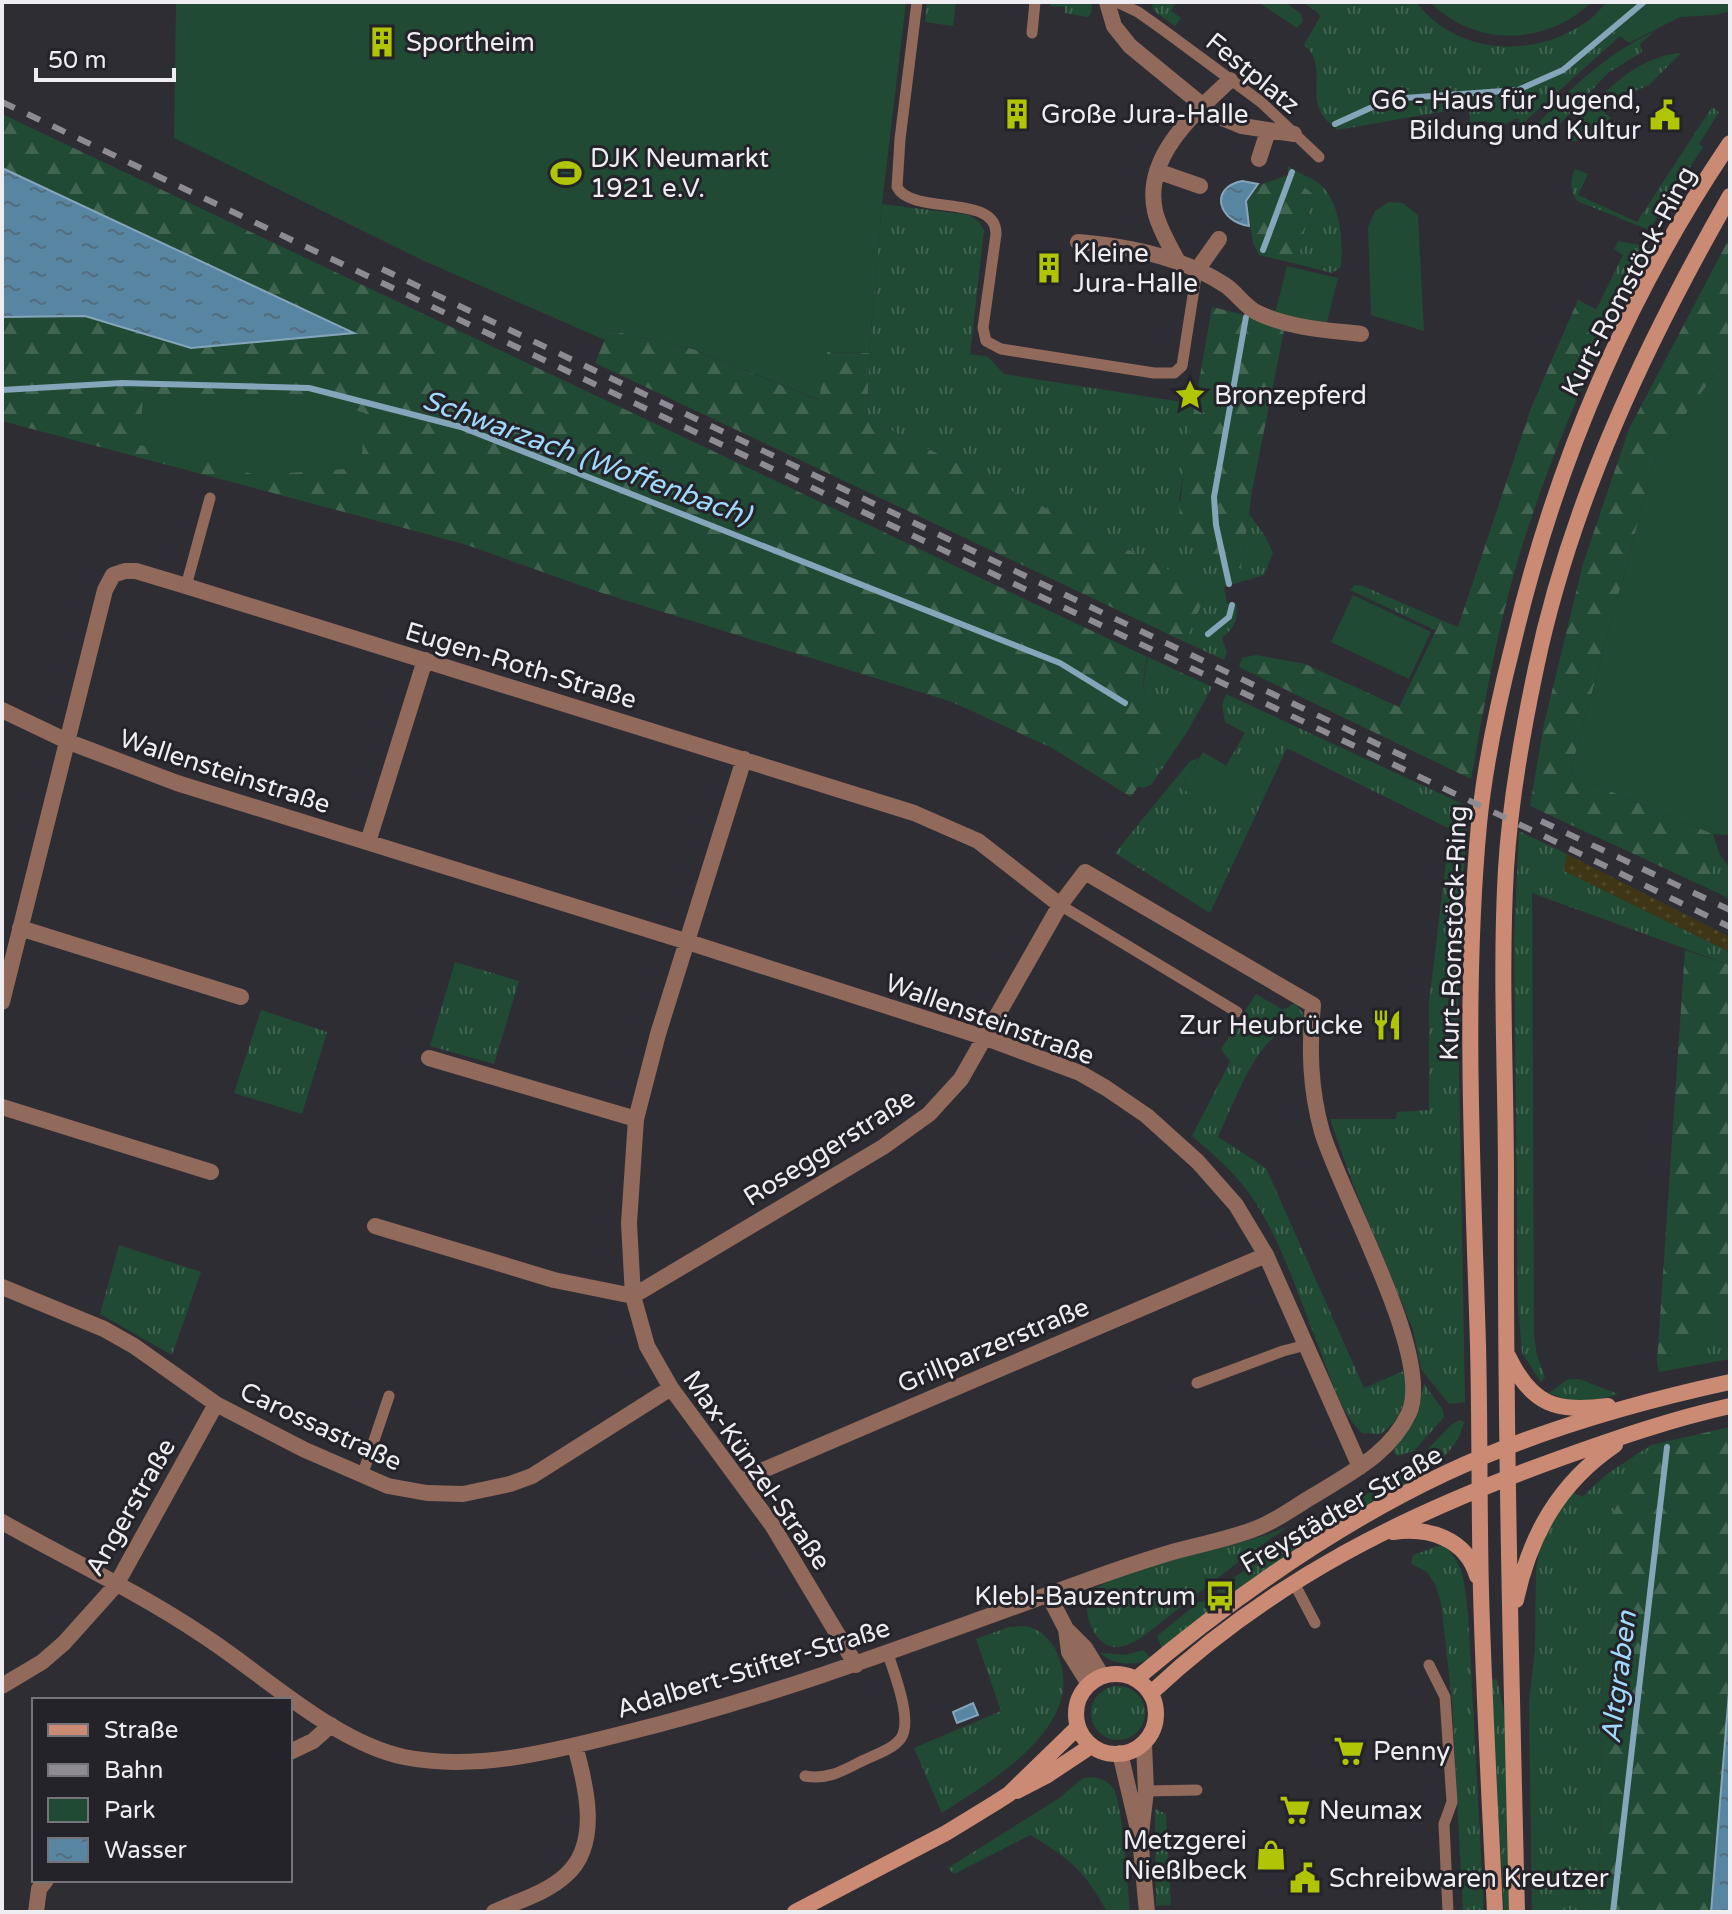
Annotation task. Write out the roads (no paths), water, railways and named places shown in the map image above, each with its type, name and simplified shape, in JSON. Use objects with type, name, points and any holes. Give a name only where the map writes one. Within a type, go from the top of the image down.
[{"type":"main road","name":"Kurt-Romstöck-Ring","points":[[1495,1912],[1481,1593],[1471,1102],[1472,955],[1480,818],[1498,709],[1533,563],[1568,454],[1641,295],[1730,143]]},
{"type":"main road","name":"Kurt-Romstöck-Ring","points":[[1510,1630],[1505,890],[1511,819],[1537,664],[1563,565],[1615,422],[1659,328],[1730,196]]},
{"type":"main road","points":[[1506,1351],[1523,1383],[1546,1403],[1577,1409],[1637,1403]]},
{"type":"main road","name":"Freystädter Straße","points":[[1136,1679],[1219,1611],[1277,1570],[1390,1502],[1507,1448],[1637,1403],[1730,1382]]},
{"type":"main road","name":"Freystädter Straße","points":[[1151,1693],[1207,1643],[1294,1583],[1378,1534],[1480,1487],[1652,1426],[1730,1406]]},
{"type":"main road","points":[[1517,1912],[1510,1630],[1517,1594],[1539,1529],[1559,1496],[1595,1459],[1621,1441],[1652,1426]]},
{"type":"main road","points":[[1378,1534],[1429,1531],[1448,1540],[1472,1562],[1481,1593]]},
{"type":"main road","points":[[1120,1674],[1136,1679],[1151,1693],[1156,1707],[1156,1721],[1151,1735],[1144,1744],[1120,1753],[1104,1752],[1091,1746],[1078,1727],[1076,1705],[1095,1680],[1120,1674]]},
{"type":"main road","points":[[1009,1794],[1078,1727]]},
{"type":"main road","points":[[795,1912],[946,1833],[1009,1794],[1038,1781],[1091,1746]]},
{"type":"street","points":[[1107,2],[1114,26],[1130,46],[1204,106],[1229,122],[1294,134]]},
{"type":"street","points":[[1178,262],[1156,215],[1153,200],[1157,171],[1172,140],[1230,80]]},
{"type":"street","points":[[1259,159],[1268,131]]},
{"type":"street","points":[[1157,171],[1200,186]]},
{"type":"street","points":[[1197,270],[1219,239]]},
{"type":"street","points":[[1078,242],[1118,245],[1178,262],[1223,284],[1257,312],[1294,324],[1361,334]]},
{"type":"street","name":"Eugen-Roth-Straße","points":[[69,742],[109,580],[118,572],[136,571],[869,798],[959,831],[1002,858],[1060,905]]},
{"type":"street","points":[[368,842],[425,660]]},
{"type":"street","name":"Wallensteinstraße","points":[[2,710],[69,742],[177,783],[688,942],[986,1038],[1080,1073],[1147,1116],[1178,1143],[1236,1205],[1266,1255],[1360,1467]]},
{"type":"street","points":[[2,1002],[69,742]]},
{"type":"street","points":[[688,942],[744,759]]},
{"type":"street","name":"Roseggerstraße","points":[[633,1296],[908,1131],[945,1098],[961,1079],[986,1038],[1060,905],[1085,872],[1313,1005]]},
{"type":"street","points":[[20,928],[241,997]]},
{"type":"street","name":"Max-Künzel-Straße","points":[[688,942],[658,1034],[636,1119],[629,1223],[633,1296],[647,1346],[671,1388],[779,1537],[856,1665]]},
{"type":"street","name":"Adalbert-Stifter-Straße","points":[[2,1522],[198,1631],[331,1725],[392,1754],[431,1760],[487,1760],[575,1746],[719,1710],[888,1654],[1133,1565],[1258,1527],[1360,1467],[1381,1451],[1404,1422],[1414,1398],[1410,1355],[1400,1321],[1331,1160],[1316,1111],[1309,1052],[1313,1005]]},
{"type":"street","points":[[429,1058],[636,1119]]},
{"type":"street","points":[[2,1107],[211,1172]]},
{"type":"street","points":[[375,1226],[554,1280],[633,1296]]},
{"type":"street","name":"Grillparzerstraße","points":[[740,1480],[1266,1255]]},
{"type":"street","name":"Carossastraße","points":[[2,1287],[104,1329],[134,1346],[216,1404],[362,1476],[397,1488],[427,1493],[463,1494],[510,1484],[552,1466],[671,1388]]},
{"type":"street","name":"Angerstraße","points":[[2,1686],[42,1662],[64,1643],[116,1585],[216,1404]]},
{"type":"street","points":[[1049,1596],[1066,1629],[1069,1652],[1095,1680]]},
{"type":"street","points":[[292,1751],[313,1741],[331,1725]]},
{"type":"street","points":[[1140,1838],[1146,1791],[1144,1744]]},
{"type":"street","points":[[494,1912],[557,1882],[580,1856],[586,1833],[586,1794],[575,1746]]},
{"type":"street","points":[[1120,1753],[1140,1838],[1147,1912]]},
{"type":"street","points":[[36,1912],[39,1889],[44,1882]]},
{"type":"lane","points":[[917,2],[897,187],[906,198],[972,210],[990,217],[994,222],[996,234],[983,328],[986,341],[992,346],[1020,352],[1154,373],[1174,373],[1182,366],[1197,270]]},
{"type":"lane","points":[[1032,33],[1035,2]]},
{"type":"lane","name":"Festplatz","points":[[1117,2],[1138,12],[1261,102],[1319,157]]},
{"type":"lane","points":[[186,586],[210,498]]},
{"type":"lane","points":[[1060,905],[1237,1012]]},
{"type":"lane","points":[[1197,1383],[1306,1345]]},
{"type":"lane","points":[[362,1476],[389,1396]]},
{"type":"lane","points":[[1294,1583],[1315,1623]]},
{"type":"lane","points":[[805,1776],[833,1775],[894,1744],[902,1736],[905,1723],[903,1708],[888,1654]]},
{"type":"lane","points":[[1429,1665],[1445,1697],[1452,1802],[1444,1824],[1448,1912]]},
{"type":"lane","points":[[1146,1791],[1197,1790]]},
{"type":"water","points":[[2,168],[354,333],[191,348],[85,316],[2,317]]},
{"type":"water","points":[[1242,181],[1258,184],[1246,201],[1249,226],[1230,218],[1222,205],[1221,197],[1225,190]]},
{"type":"water","points":[[1730,1680],[1730,1912],[1711,1912]]},
{"type":"water","points":[[973,1703],[978,1715],[957,1723],[953,1712]]},
{"type":"waterway","points":[[1335,124],[1390,99],[1518,90],[1563,70],[1644,2]]},
{"type":"waterway","points":[[1263,250],[1292,172]]},
{"type":"waterway","points":[[1229,584],[1216,525],[1214,497],[1246,317]]},
{"type":"waterway","name":"Schwarzach (Woffenbach)","points":[[2,390],[122,383],[309,388],[461,427],[1060,663],[1125,703]]},
{"type":"waterway","points":[[1208,634],[1229,617],[1232,605]]},
{"type":"waterway","name":"Altgraben","points":[[1613,1912],[1667,1447]]},
{"type":"railway","points":[[2,102],[1730,927]]},
{"type":"railway","points":[[382,269],[1407,758]]},
{"type":"railway","points":[[1541,821],[1730,910]]},
{"type":"place","name":"Sportheim","points":[[382,42]]},
{"type":"place","name":"Große Jura-Halle","points":[[1017,114]]},
{"type":"place","name":"G6 - Haus für Jugend, Bildung und Kultur","points":[[1665,115]]},
{"type":"place","name":"DJK Neumarkt 1921 e.V.","points":[[566,173]]},
{"type":"place","name":"Kleine Jura-Halle","points":[[1049,268]]},
{"type":"place","name":"Bronzepferd","points":[[1190,395]]},
{"type":"place","name":"Zur Heubrücke","points":[[1387,1025]]},
{"type":"place","name":"Klebl-Bauzentrum","points":[[1220,1596]]},
{"type":"place","name":"Penny","points":[[1349,1751]]},
{"type":"place","name":"Neumax","points":[[1295,1810]]},
{"type":"place","name":"Metzgerei Nießlbeck","points":[[1271,1855]]},
{"type":"place","name":"Schreibwaren Kreutzer","points":[[1305,1878]]}]
